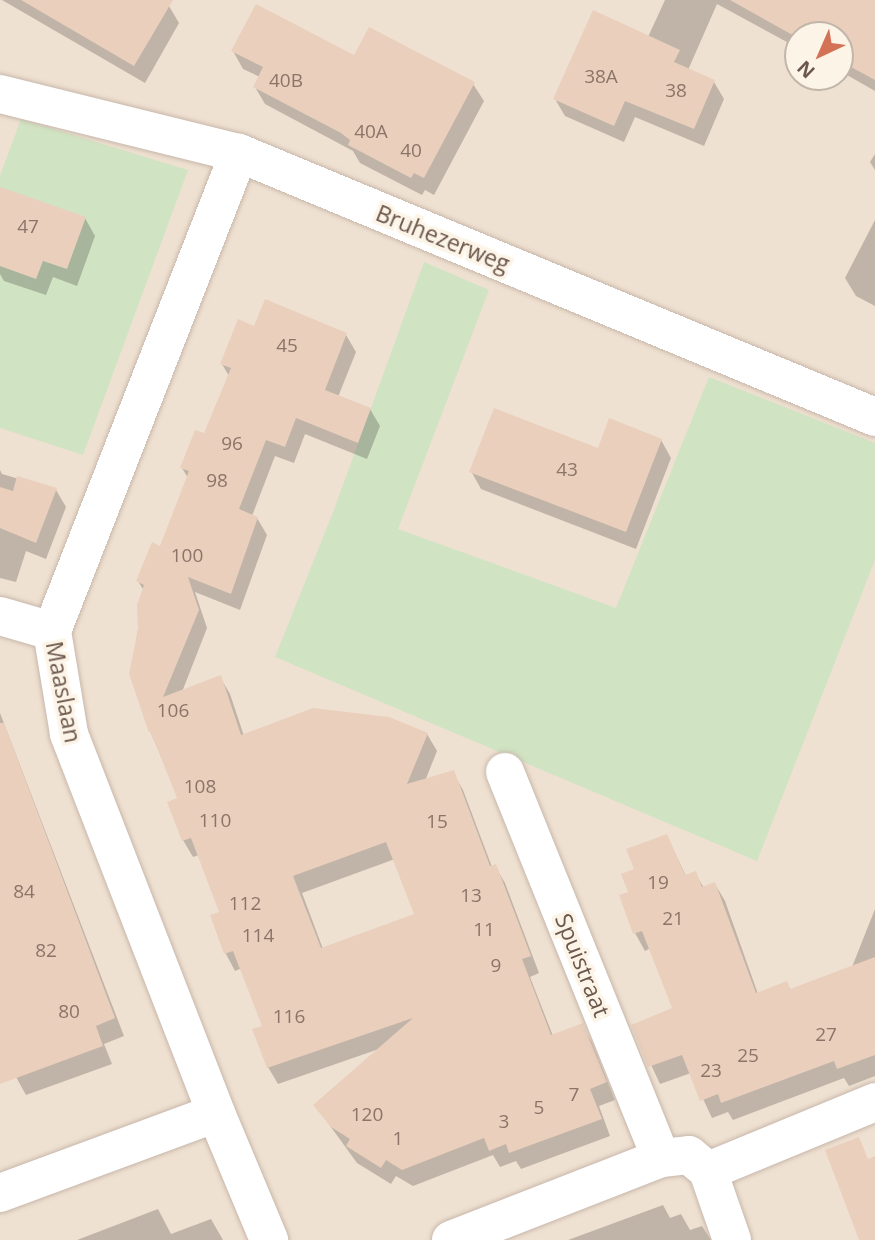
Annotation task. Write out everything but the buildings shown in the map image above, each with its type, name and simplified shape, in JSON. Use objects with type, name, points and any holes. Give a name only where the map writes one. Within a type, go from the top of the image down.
[{"type":"street","name":"Bruhezerweg","points":[[0,94],[239,153],[875,416]]},
{"type":"street","name":"Maaslaan","points":[[239,153],[52,631],[69,734],[216,1113],[269,1240]]},
{"type":"street","points":[[0,616],[52,631]]},
{"type":"street","name":"Spuistraat","points":[[505,772],[661,1158]]},
{"type":"street","points":[[708,1171],[875,1102]]},
{"type":"street","points":[[0,1193],[216,1113]]},
{"type":"street","points":[[452,1240],[661,1158],[689,1155],[708,1171],[732,1240]]},
{"type":"shaded area","points":[[0,0],[875,0],[875,1240],[0,1240]]},
{"type":"green space","points":[[21,119],[188,170],[83,455],[0,428],[0,176]]},
{"type":"green space","points":[[424,262],[489,290],[398,529],[616,608],[709,377],[875,443],[875,560],[757,861],[275,657],[335,507]]}]
